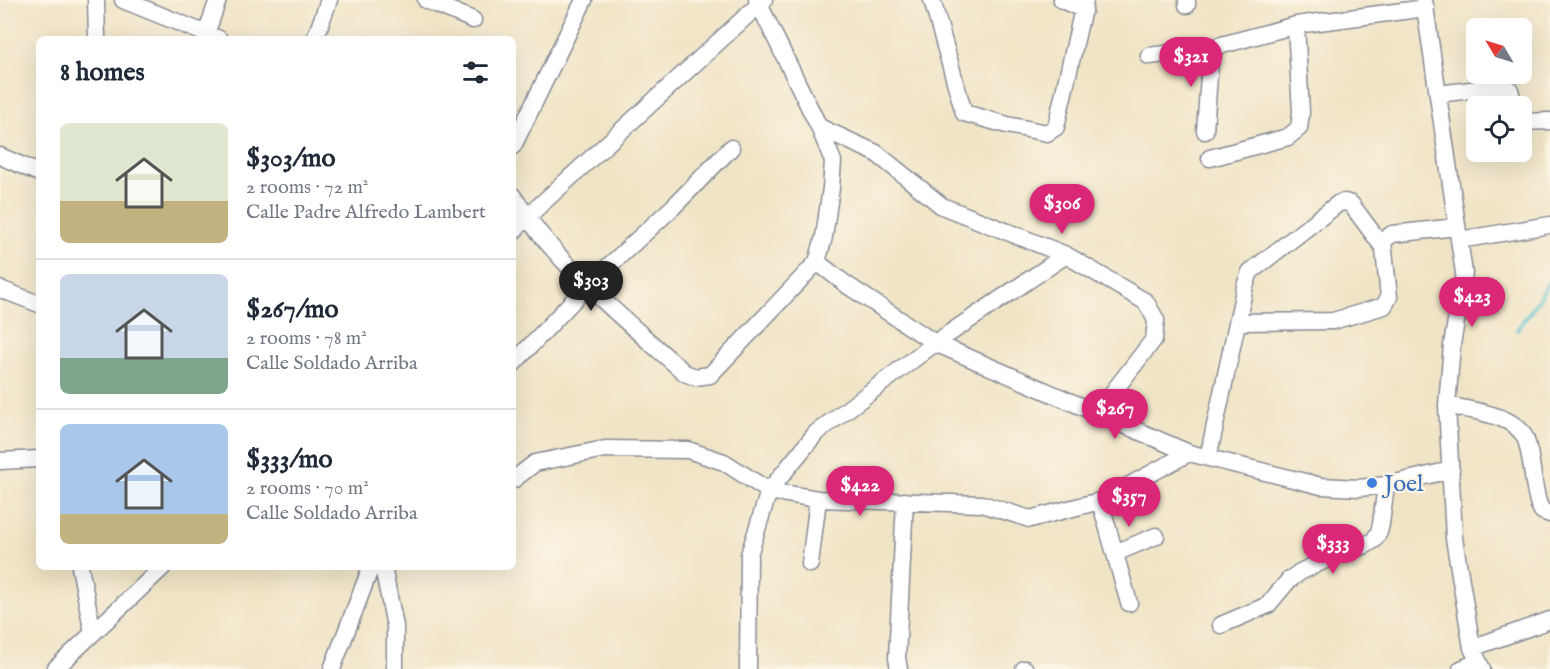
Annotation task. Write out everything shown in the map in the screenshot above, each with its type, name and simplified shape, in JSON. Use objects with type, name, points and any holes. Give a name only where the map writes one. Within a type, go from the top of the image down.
[{"type":"street","points":[[96,0],[97,36]]},
{"type":"street","points":[[123,0],[212,36],[218,0]]},
{"type":"street","points":[[316,36],[329,0]]},
{"type":"street","points":[[426,0],[473,20]]},
{"type":"street","points":[[516,140],[584,0]]},
{"type":"street","points":[[932,0],[964,113],[968,116],[1047,133],[1056,127],[1085,5],[1062,0]]},
{"type":"street","points":[[516,201],[526,218],[587,285],[685,373],[694,377],[702,377],[710,375],[817,262],[824,237],[833,161],[760,2],[526,218],[516,229]]},
{"type":"street","points":[[1149,56],[1212,48],[1296,25],[1425,4],[1464,273],[1452,345],[1448,405],[1450,470],[1454,538],[1477,660]]},
{"type":"street","points":[[1210,158],[1288,137],[1299,128],[1301,112],[1296,25]]},
{"type":"street","points":[[1204,131],[1212,48]]},
{"type":"street","points":[[1438,94],[1504,86],[1510,90],[1512,96]]},
{"type":"street","points":[[1532,122],[1550,121]]},
{"type":"street","points":[[819,127],[876,153],[942,206],[1066,255],[1146,302],[1156,320],[1154,339],[1097,413]]},
{"type":"street","points":[[516,361],[587,285],[673,207],[731,148]]},
{"type":"street","points":[[0,156],[36,172]]},
{"type":"street","points":[[1208,458],[1250,272],[1339,203],[1351,204],[1383,247]]},
{"type":"street","points":[[1237,322],[1333,321],[1384,306],[1389,297],[1383,241],[1392,234],[1458,233],[1550,225]]},
{"type":"street","points":[[748,669],[749,555],[770,491],[816,433],[935,344],[1066,255]]},
{"type":"street","points":[[817,262],[935,344],[1190,453],[1321,486],[1359,488],[1386,485],[1450,470]]},
{"type":"street","points":[[0,289],[36,303]]},
{"type":"street","points":[[1448,405],[1509,421],[1519,428],[1526,440],[1539,505],[1542,511],[1550,514]]},
{"type":"street","points":[[516,478],[535,463],[605,449],[687,450],[724,462],[770,491],[818,499],[982,504],[1030,519],[1100,501],[1190,453]]},
{"type":"street","points":[[0,461],[36,459]]},
{"type":"street","points":[[1221,626],[1268,605],[1288,581],[1300,572],[1334,556],[1366,546],[1374,540],[1381,524],[1386,485]]},
{"type":"street","points":[[810,564],[818,499]]},
{"type":"street","points":[[899,669],[897,658],[905,501]]},
{"type":"street","points":[[1100,501],[1129,603]]},
{"type":"street","points":[[1115,553],[1156,536]]},
{"type":"street","points":[[81,570],[93,633]]},
{"type":"street","points":[[54,669],[160,570]]},
{"type":"street","points":[[333,669],[370,570]]},
{"type":"street","points":[[384,570],[395,626],[395,669]]},
{"type":"street","points":[[1461,669],[1550,620]]},
{"type":"waterway","points":[[1517,330],[1538,301],[1550,279]]},
{"type":"place","name":"Joel","points":[[1372,483]]}]
